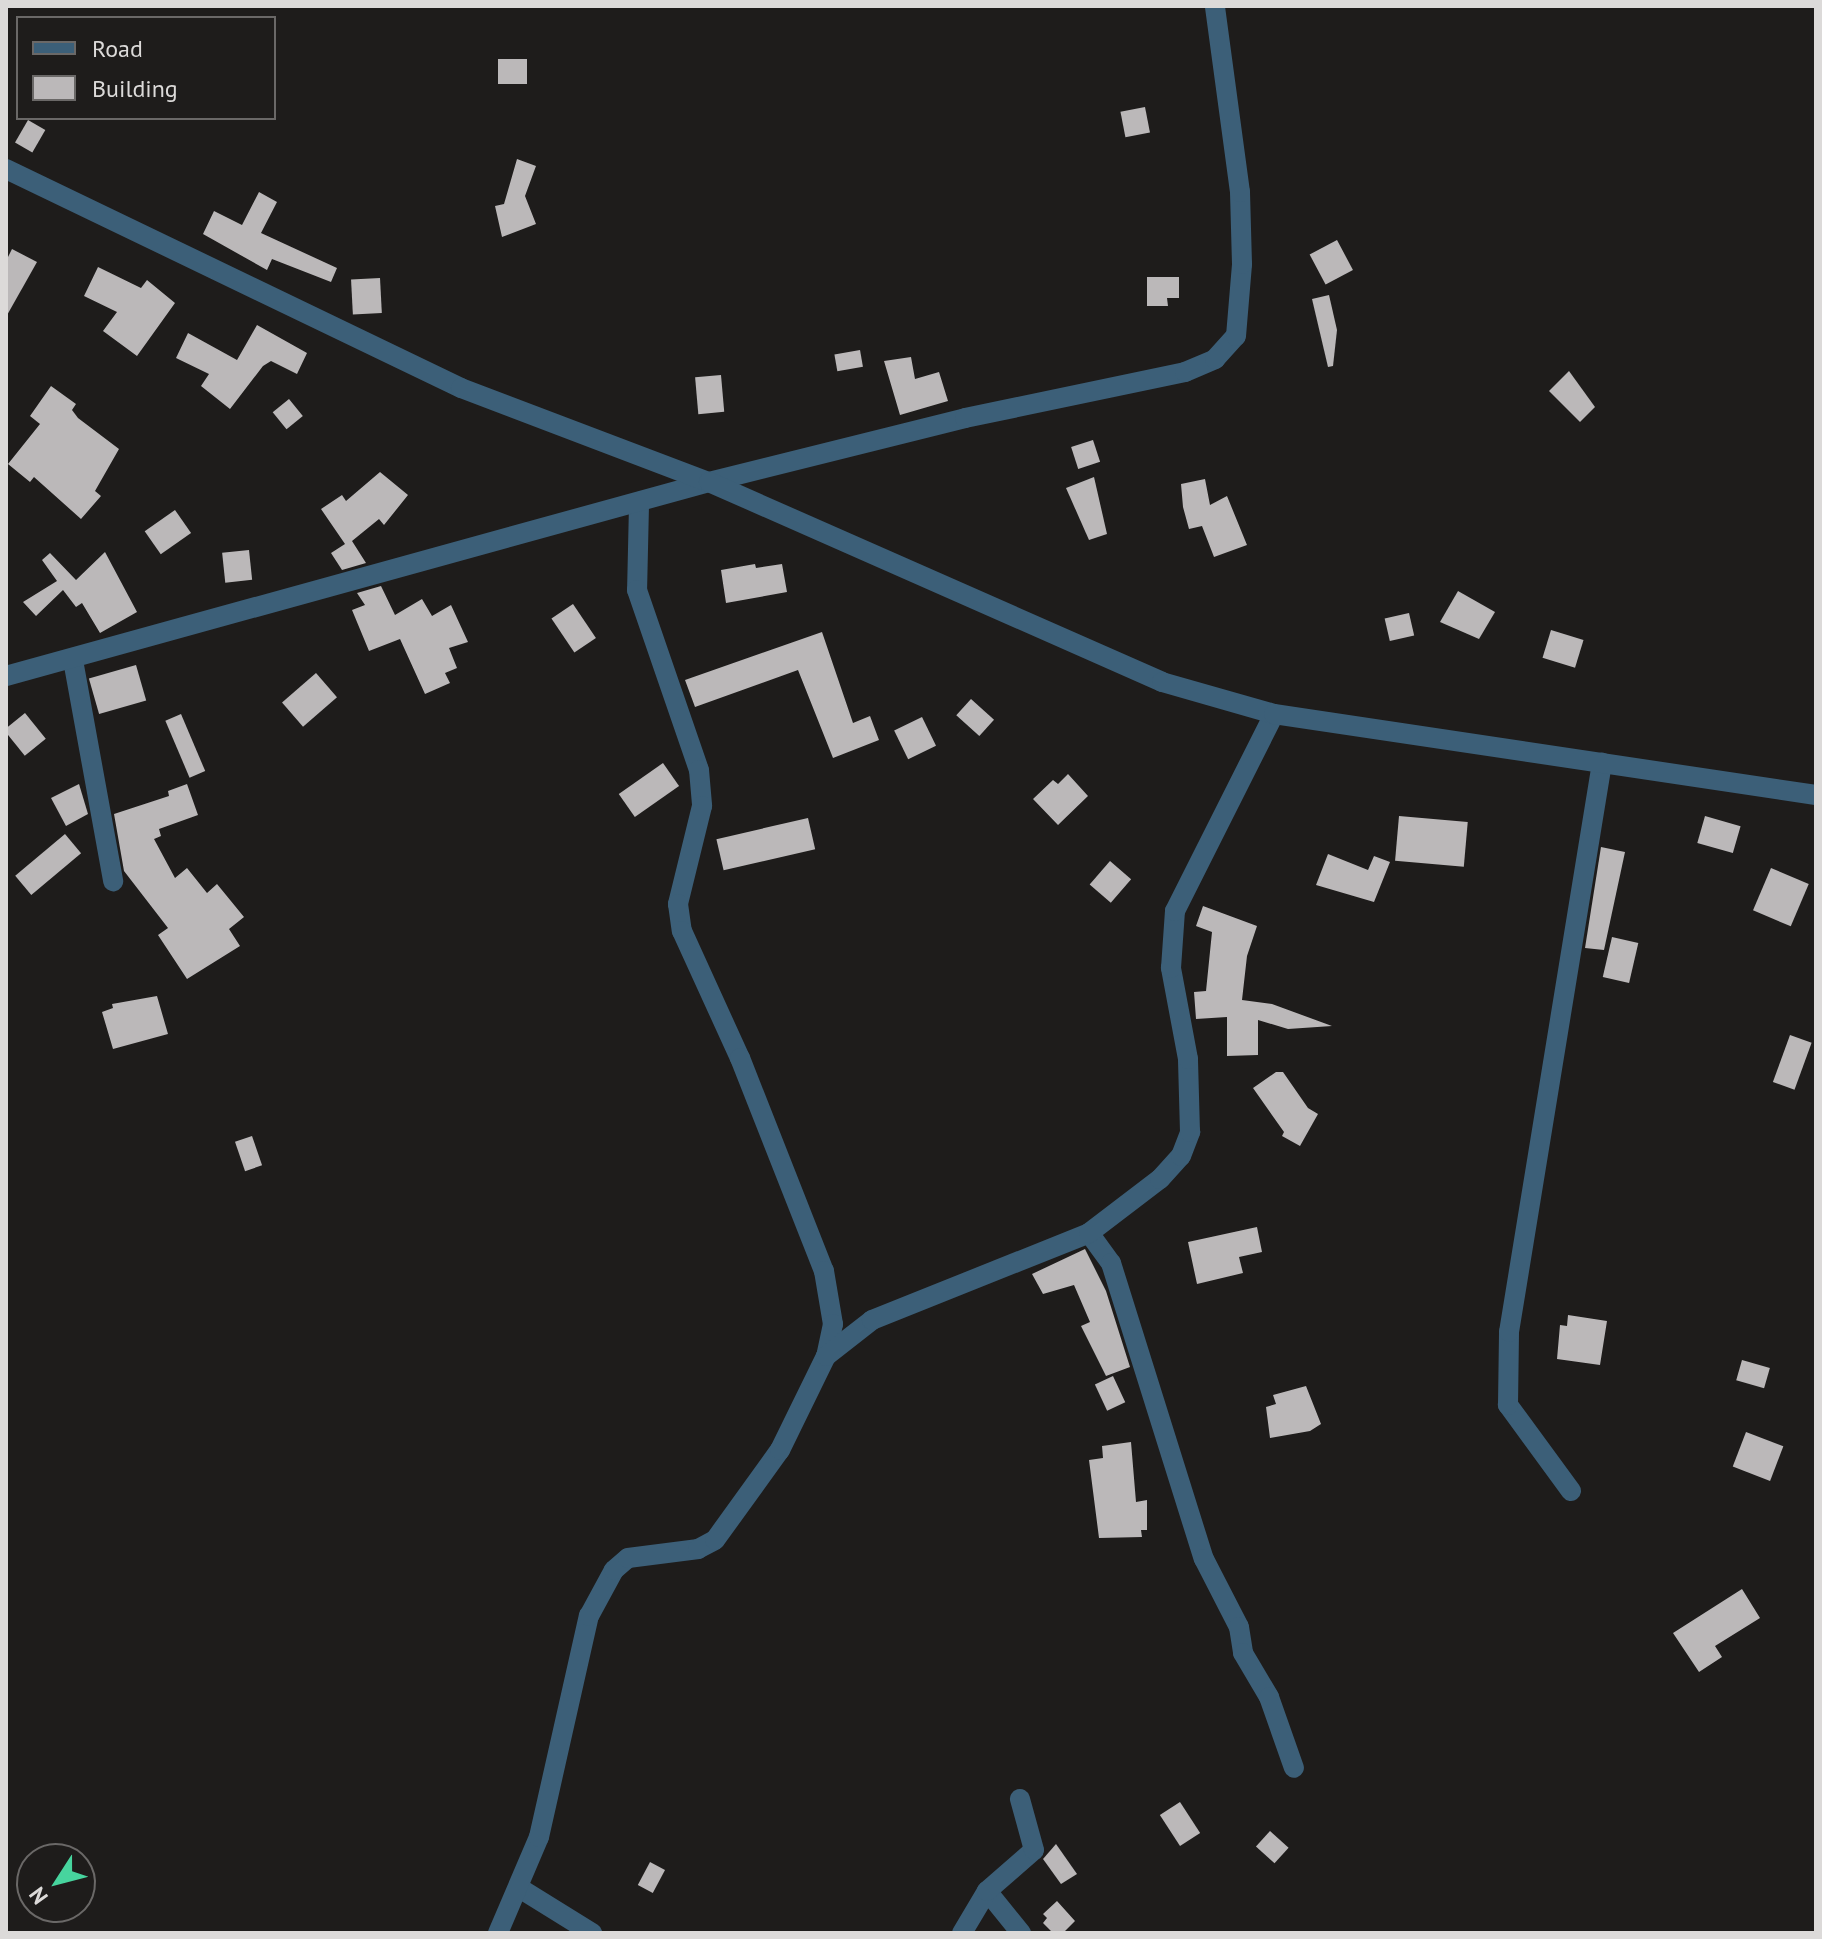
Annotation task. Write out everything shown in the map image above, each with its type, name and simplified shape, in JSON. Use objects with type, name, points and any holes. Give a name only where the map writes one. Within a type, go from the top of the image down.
[{"type":"street","points":[[6,676],[639,505],[709,482],[965,418],[1185,372],[1227,349],[1236,336],[1240,312],[1240,192],[1215,6]]},
{"type":"street","points":[[6,169],[461,388],[709,482],[1162,682],[1274,714],[1816,795]]},
{"type":"street","points":[[498,1933],[521,1889],[539,1837],[589,1616],[603,1586],[628,1558],[698,1549],[715,1540],[780,1450],[826,1356],[833,1324],[824,1271],[740,1058],[682,931],[678,904],[702,806],[699,770],[637,590],[639,505]]},
{"type":"street","points":[[73,660],[113,881]]},
{"type":"street","points":[[826,1356],[872,1320],[1089,1233],[1160,1179],[1181,1156],[1190,1132],[1188,1059],[1171,968],[1175,911],[1274,714]]},
{"type":"street","points":[[1571,1491],[1508,1405],[1509,1332],[1602,763]]},
{"type":"street","points":[[1089,1233],[1111,1263],[1204,1559],[1239,1627],[1243,1653],[1269,1697],[1294,1768]]},
{"type":"street","points":[[962,1933],[987,1891],[1034,1850],[1020,1799]]},
{"type":"street","points":[[521,1889],[592,1933]]},
{"type":"street","points":[[987,1891],[1021,1933]]},
{"type":"building","points":[[498,59],[527,59],[527,84],[498,84]]},
{"type":"building","points":[[1145,107],[1150,133],[1125,137],[1120,112]]},
{"type":"building","points":[[28,120],[45,130],[32,153],[15,143]]},
{"type":"building","points":[[517,159],[536,166],[525,196],[536,224],[502,237],[495,206],[504,204]]},
{"type":"building","points":[[259,192],[277,202],[261,233],[337,268],[331,282],[272,259],[267,270],[203,234],[214,211],[242,225]]},
{"type":"building","points":[[1337,240],[1353,270],[1326,285],[1310,255]]},
{"type":"building","points":[[12,249],[37,262],[6,317],[6,261]]},
{"type":"building","points":[[98,267],[141,288],[147,280],[175,303],[137,356],[103,331],[117,312],[84,296]]},
{"type":"building","points":[[1147,277],[1179,277],[1179,298],[1167,298],[1168,306],[1147,306]]},
{"type":"building","points":[[380,278],[382,313],[353,314],[351,280]]},
{"type":"building","points":[[1329,295],[1337,330],[1333,366],[1328,367],[1312,299]]},
{"type":"building","points":[[257,325],[307,353],[297,374],[271,361],[263,366],[230,409],[201,386],[209,374],[176,358],[188,333],[237,360]]},
{"type":"building","points":[[860,350],[863,367],[837,371],[834,355]]},
{"type":"building","points":[[911,357],[915,379],[939,372],[948,401],[900,415],[884,361]]},
{"type":"building","points":[[1569,371],[1595,407],[1580,422],[1549,391]]},
{"type":"building","points":[[721,375],[724,412],[698,414],[695,377]]},
{"type":"building","points":[[51,386],[76,404],[72,410],[78,418],[119,449],[95,491],[101,496],[81,519],[34,477],[30,482],[8,464],[40,424],[30,416]]},
{"type":"building","points":[[289,399],[303,416],[287,429],[273,412]]},
{"type":"building","points":[[1093,440],[1100,462],[1078,469],[1071,447]]},
{"type":"building","points":[[380,472],[408,495],[384,525],[379,519],[352,541],[366,563],[342,570],[331,553],[345,544],[321,509],[342,495],[346,501]]},
{"type":"building","points":[[1094,477],[1107,534],[1089,540],[1066,488]]},
{"type":"building","points":[[1205,479],[1210,505],[1227,496],[1247,545],[1214,557],[1202,526],[1189,529],[1183,507],[1181,484]]},
{"type":"building","points":[[175,510],[191,533],[161,554],[145,531]]},
{"type":"building","points":[[249,550],[252,580],[225,583],[222,553]]},
{"type":"building","points":[[105,552],[137,612],[100,633],[82,603],[76,607],[63,590],[36,616],[23,602],[57,581],[42,560],[50,553],[76,580]]},
{"type":"building","points":[[755,564],[756,568],[782,564],[787,592],[726,603],[721,570]]},
{"type":"building","points":[[381,586],[395,615],[422,599],[432,616],[451,605],[468,642],[449,648],[457,668],[445,673],[450,683],[425,694],[400,639],[369,651],[352,610],[365,605],[357,593]]},
{"type":"building","points":[[1458,591],[1495,612],[1479,639],[1440,622]]},
{"type":"building","points":[[573,604],[596,638],[574,653],[551,619]]},
{"type":"building","points":[[1409,613],[1414,635],[1390,641],[1385,619]]},
{"type":"building","points":[[1551,630],[1584,640],[1575,668],[1543,658]]},
{"type":"building","points":[[822,632],[853,723],[870,716],[879,740],[833,758],[798,670],[695,707],[685,680]]},
{"type":"building","points":[[136,665],[146,701],[99,714],[89,679]]},
{"type":"building","points":[[316,673],[337,697],[303,727],[282,703]]},
{"type":"building","points":[[971,699],[994,720],[979,736],[956,715]]},
{"type":"building","points":[[25,713],[46,739],[25,756],[6,728]]},
{"type":"building","points":[[181,714],[205,771],[190,778],[165,721]]},
{"type":"building","points":[[922,717],[936,746],[908,759],[894,731]]},
{"type":"building","points":[[663,763],[679,786],[635,817],[619,794]]},
{"type":"building","points":[[1068,774],[1088,796],[1058,825],[1033,799],[1053,780],[1058,784]]},
{"type":"building","points":[[79,784],[88,814],[66,826],[51,798]]},
{"type":"building","points":[[187,784],[198,815],[159,829],[161,836],[154,839],[175,878],[187,868],[207,893],[217,884],[244,917],[229,929],[240,946],[187,979],[158,935],[168,928],[124,871],[114,814],[169,796],[168,791]]},
{"type":"building","points":[[1399,816],[1468,822],[1464,867],[1395,861]]},
{"type":"building","points":[[1705,816],[1741,826],[1733,853],[1697,843]]},
{"type":"building","points":[[808,818],[815,849],[724,870],[716,839]]},
{"type":"building","points":[[65,834],[81,853],[31,895],[15,876]]},
{"type":"building","points":[[1601,847],[1625,852],[1604,950],[1585,948]]},
{"type":"building","points":[[1328,854],[1368,870],[1374,856],[1390,862],[1374,902],[1316,885]]},
{"type":"building","points":[[1110,861],[1131,879],[1111,903],[1090,884]]},
{"type":"building","points":[[1771,868],[1809,884],[1791,926],[1753,910]]},
{"type":"building","points":[[1203,906],[1257,926],[1247,956],[1242,1000],[1272,1004],[1332,1026],[1288,1029],[1258,1020],[1258,1055],[1227,1056],[1227,1017],[1196,1019],[1194,992],[1206,991],[1212,932],[1196,926]]},
{"type":"building","points":[[1612,937],[1638,943],[1629,983],[1603,977]]},
{"type":"building","points":[[157,996],[168,1034],[113,1049],[102,1012],[113,1008],[112,1004]]},
{"type":"building","points":[[1790,1035],[1812,1043],[1795,1090],[1773,1082]]},
{"type":"building","points":[[1276,1072],[1283,1072],[1308,1108],[1318,1114],[1300,1146],[1282,1136],[1284,1132],[1253,1088]]},
{"type":"building","points":[[252,1136],[262,1165],[245,1171],[235,1142]]},
{"type":"building","points":[[1257,1227],[1262,1252],[1239,1257],[1243,1273],[1197,1284],[1188,1242]]},
{"type":"building","points":[[1085,1249],[1106,1291],[1130,1367],[1106,1376],[1081,1326],[1090,1322],[1074,1285],[1043,1294],[1032,1274]]},
{"type":"building","points":[[1568,1315],[1607,1321],[1600,1365],[1557,1359],[1560,1325],[1567,1326]]},
{"type":"building","points":[[1742,1360],[1770,1368],[1764,1388],[1736,1380]]},
{"type":"building","points":[[1113,1376],[1125,1402],[1107,1411],[1095,1384]]},
{"type":"building","points":[[1306,1386],[1321,1424],[1310,1431],[1270,1438],[1266,1407],[1276,1404],[1273,1395]]},
{"type":"building","points":[[1746,1432],[1783,1446],[1770,1481],[1733,1467]]},
{"type":"building","points":[[1131,1442],[1136,1502],[1147,1500],[1147,1530],[1141,1530],[1142,1537],[1099,1538],[1089,1460],[1103,1458],[1102,1446]]},
{"type":"building","points":[[1742,1589],[1760,1618],[1715,1646],[1722,1657],[1699,1672],[1673,1633]]},
{"type":"building","points":[[1180,1802],[1200,1833],[1180,1846],[1160,1815]]},
{"type":"building","points":[[1270,1831],[1289,1848],[1275,1863],[1256,1847]]},
{"type":"building","points":[[1056,1844],[1077,1874],[1061,1884],[1043,1859]]},
{"type":"building","points":[[650,1862],[665,1870],[653,1893],[638,1885]]},
{"type":"building","points":[[1057,1901],[1075,1921],[1063,1933],[1053,1933],[1043,1923],[1047,1918],[1043,1914]]}]
